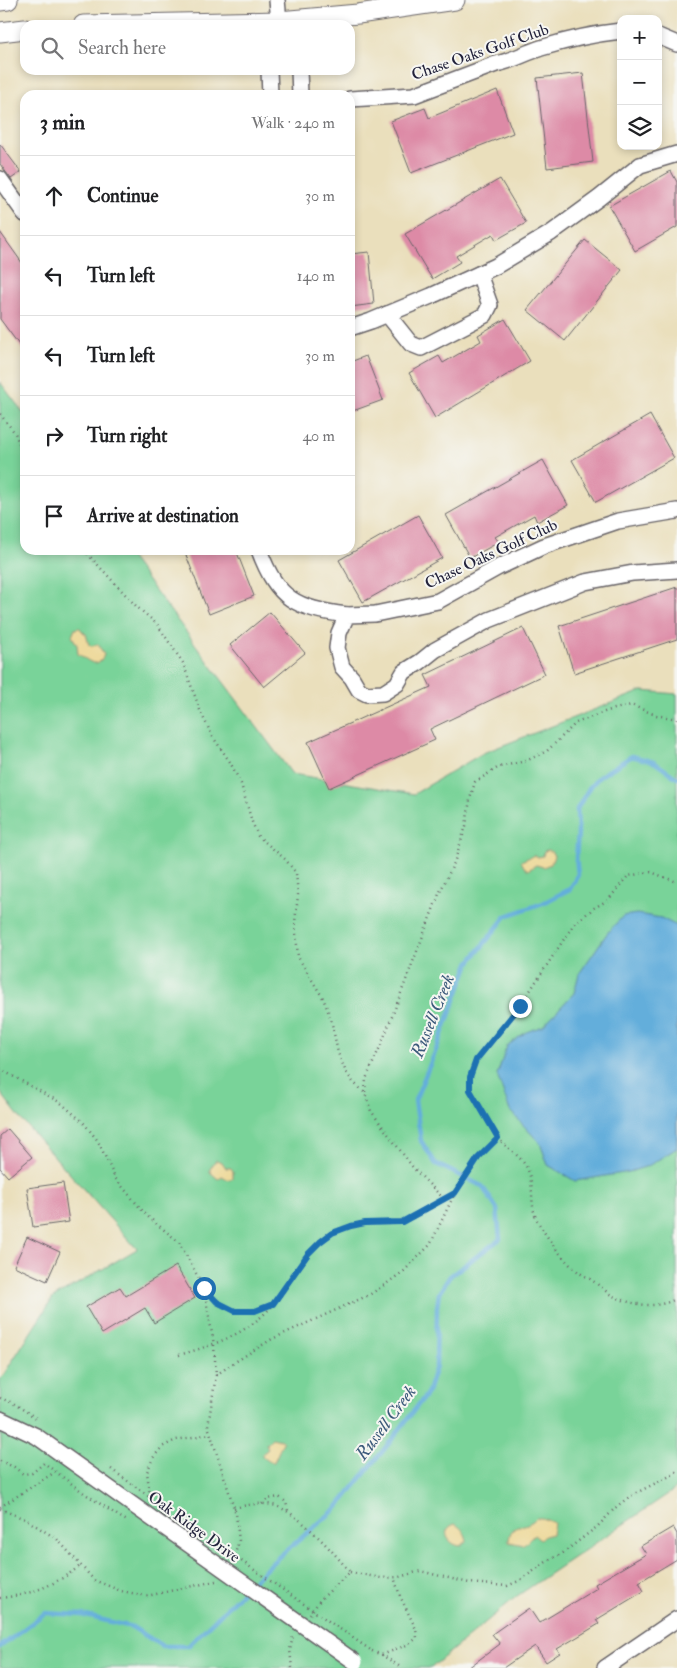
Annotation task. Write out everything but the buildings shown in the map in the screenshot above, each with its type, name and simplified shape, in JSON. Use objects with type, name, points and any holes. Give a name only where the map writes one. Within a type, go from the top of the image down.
[{"type":"main road","points":[[0,1],[8,0]]},
{"type":"main road","points":[[312,20],[455,0]]},
{"type":"main road","points":[[0,32],[20,30]]},
{"type":"street","points":[[277,0],[280,20]]},
{"type":"street","name":"Chase Oaks Golf Club","points":[[355,99],[414,95],[570,39],[597,33],[617,32]]},
{"type":"street","points":[[662,38],[677,44]]},
{"type":"street","points":[[269,75],[270,90]]},
{"type":"street","points":[[299,75],[300,90]]},
{"type":"street","points":[[355,327],[371,322],[479,274],[550,232],[599,198],[640,165],[677,154]]},
{"type":"street","points":[[0,179],[20,195]]},
{"type":"street","points":[[387,314],[411,344],[421,348],[485,315],[490,304],[479,274]]},
{"type":"street","name":"Chase Oaks Golf Club","points":[[261,555],[265,566],[278,587],[292,601],[323,612],[347,615],[375,614],[438,601],[499,567],[544,546],[618,521],[677,511]]},
{"type":"street","points":[[347,615],[339,633],[337,648],[342,667],[352,678],[359,690],[367,694],[383,692],[397,684],[404,672],[435,650],[489,620],[585,582],[632,573],[677,570]]},
{"type":"street","name":"Oak Ridge Drive","points":[[0,1419],[36,1436],[359,1665]]},
{"type":"street","points":[[605,1668],[677,1619]]},
{"type":"path","points":[[0,414],[15,433],[20,446]]},
{"type":"path","points":[[89,555],[137,607],[157,624],[183,663],[201,713],[241,784],[258,836],[285,858],[296,874],[298,895],[295,922],[298,957],[323,998],[331,1020],[338,1053],[346,1072],[353,1082],[365,1093]]},
{"type":"path","points":[[444,1199],[408,1162],[371,1111],[365,1093],[366,1079],[383,1040],[438,894],[454,863],[466,826],[475,782],[499,767],[526,760],[547,751],[576,723],[607,711],[631,706],[656,715],[677,719]]},
{"type":"path","points":[[677,882],[651,872],[628,876],[608,900],[594,908],[574,924],[520,1006],[476,1060],[470,1077],[470,1090],[498,1138],[506,1148],[523,1161],[528,1170],[536,1218],[548,1239],[579,1273],[591,1279],[611,1295],[634,1303],[650,1305],[669,1303],[677,1298]]},
{"type":"path","points":[[0,1069],[61,1103],[83,1122],[98,1141],[115,1178],[147,1216],[179,1242],[204,1288],[217,1302],[235,1311],[255,1311],[273,1304]]},
{"type":"path","points":[[216,1375],[272,1339],[368,1295],[404,1271],[430,1245],[455,1193],[478,1158],[498,1138]]},
{"type":"path","points":[[179,1355],[214,1345],[263,1316],[308,1254],[332,1233],[365,1223],[402,1222],[455,1193]]},
{"type":"path","points":[[204,1288],[214,1345],[216,1375],[208,1426],[236,1514],[239,1541],[233,1561]]},
{"type":"path","points":[[0,1398],[13,1403],[27,1412]]},
{"type":"path","points":[[150,1496],[147,1472],[153,1458],[162,1447],[176,1440],[210,1434]]},
{"type":"path","points":[[0,1461],[14,1467],[23,1474],[32,1473],[44,1463],[120,1517],[129,1521]]},
{"type":"path","points":[[0,1508],[54,1471]]},
{"type":"path","points":[[234,1508],[256,1503],[274,1505],[288,1512],[313,1532],[350,1572],[381,1578],[420,1571],[469,1583],[507,1586],[563,1553],[598,1526],[617,1506],[632,1495],[677,1471]]},
{"type":"path","points":[[262,1504],[268,1499],[279,1497],[286,1502],[288,1512]]},
{"type":"path","points":[[0,1508],[25,1519],[57,1539],[94,1580],[121,1591],[147,1596],[217,1581]]},
{"type":"path","points":[[191,1526],[372,1651],[402,1668]]},
{"type":"path","points":[[0,1598],[40,1590],[64,1579],[80,1566]]},
{"type":"path","points":[[309,1614],[320,1600],[350,1572]]},
{"type":"path","points":[[382,1655],[409,1644],[417,1638],[416,1628],[400,1596],[394,1577]]},
{"type":"path","points":[[292,1668],[290,1650],[292,1637],[298,1629]]},
{"type":"green space","points":[[0,382],[20,408],[20,555],[129,555],[292,774],[414,794],[483,753],[642,691],[677,694],[677,1488],[517,1596],[431,1668],[0,1668],[0,1380],[53,1298],[137,1249],[20,1118],[0,1092]]},
{"type":"sand","points":[[78,628],[86,634],[89,645],[98,644],[104,655],[98,662],[92,662],[78,654],[77,645],[72,636],[75,629]]},
{"type":"sand","points":[[548,850],[554,856],[551,864],[543,867],[536,865],[528,870],[524,867],[521,861],[535,855],[538,857],[543,856],[544,851]]},
{"type":"sand","points":[[216,1160],[222,1162],[226,1168],[231,1168],[233,1178],[229,1180],[222,1176],[218,1179],[210,1172]]},
{"type":"sand","points":[[272,1438],[283,1442],[274,1462],[270,1462],[262,1454],[268,1449],[266,1444]]},
{"type":"sand","points":[[536,1518],[542,1518],[554,1523],[552,1534],[544,1536],[540,1540],[534,1535],[524,1545],[509,1542],[510,1535],[515,1528],[528,1524]]},
{"type":"sand","points":[[455,1524],[462,1529],[467,1541],[460,1546],[455,1545],[447,1536],[450,1526]]},
{"type":"water","points":[[637,914],[661,918],[677,926],[677,1148],[648,1166],[629,1172],[575,1181],[548,1165],[540,1143],[510,1111],[497,1075],[507,1046],[526,1032],[543,1026],[574,993],[579,974],[608,932],[623,916]]},
{"type":"waterway","name":"Russell Creek","points":[[0,1647],[45,1613],[82,1615],[132,1627],[162,1646],[188,1646],[275,1560],[337,1508],[390,1442],[428,1392],[436,1366],[439,1293],[450,1276],[500,1239],[497,1209],[482,1186],[436,1164],[421,1141],[415,1100],[469,963],[506,916],[543,903],[570,889],[578,875],[576,857],[577,809],[589,788],[600,776],[632,756],[654,762],[677,778]]},
{"type":"route","points":[[204,1288],[217,1302],[235,1311],[255,1311],[273,1304],[277,1300],[308,1254],[332,1233],[365,1223],[402,1222],[455,1193],[478,1158],[498,1138],[470,1090],[470,1077],[476,1060],[520,1006]]}]
